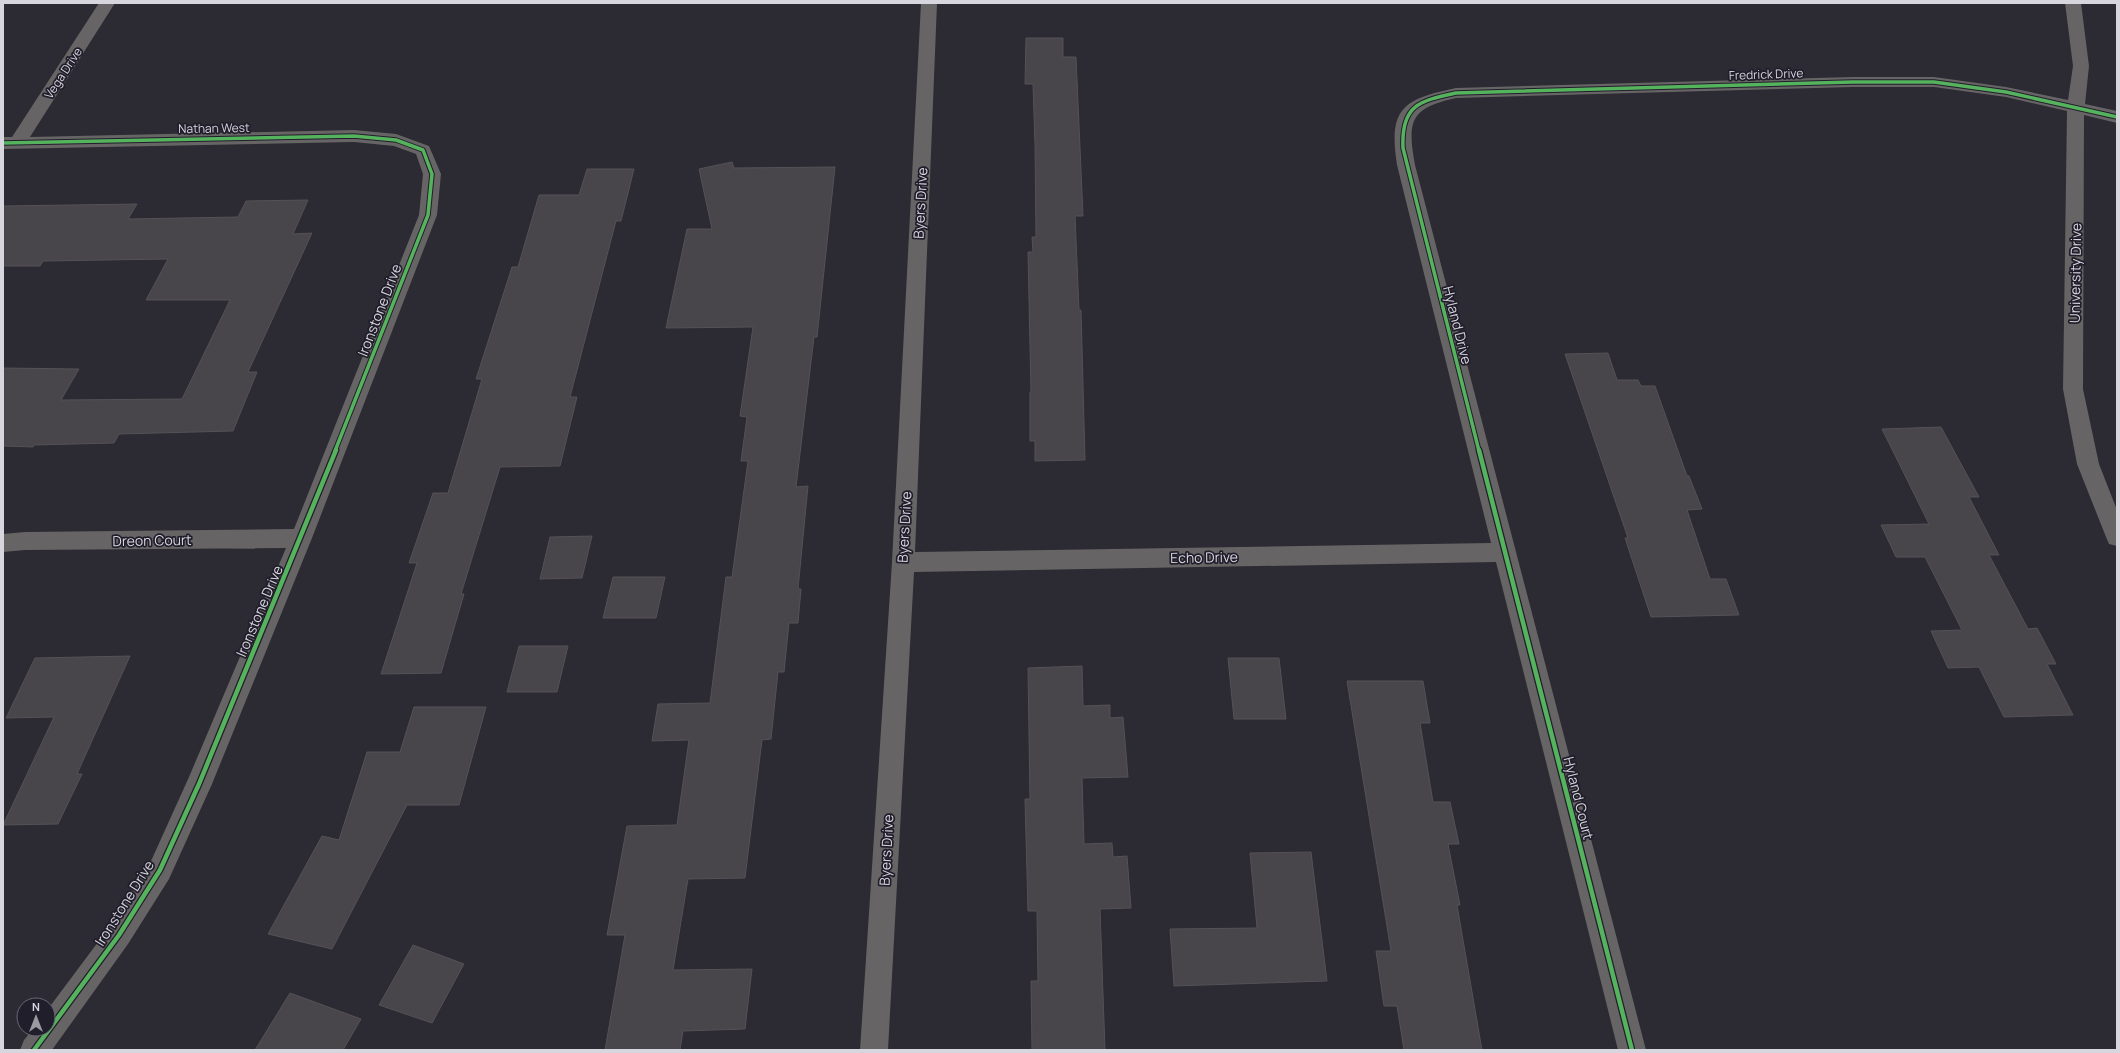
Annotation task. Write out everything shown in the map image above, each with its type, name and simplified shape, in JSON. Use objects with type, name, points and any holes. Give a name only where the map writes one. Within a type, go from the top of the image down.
[{"type":"street","name":"Vega Drive","points":[[10,143],[107,3]]},
{"type":"street","name":"Byers Drive","points":[[874,1050],[903,562],[929,3]]},
{"type":"street","name":"University Drive","points":[[2073,3],[2081,66],[2076,107],[2073,389],[2088,464],[2117,537]]},
{"type":"street","name":"Fredrick Drive","points":[[1415,106],[1433,97],[1456,93],[1853,82],[1934,82],[2006,92],[2117,117]]},
{"type":"street","name":"Hyland Drive","points":[[1415,106],[1402,125],[1402,146],[1504,552]]},
{"type":"street","name":"Nathan West","points":[[10,143],[354,136],[396,140],[423,150]]},
{"type":"street","name":"Ironstone Drive","points":[[34,1050],[119,935],[160,870],[199,784],[301,538],[428,215],[432,174],[423,150]]},
{"type":"street","name":"Dreon Court","points":[[3,543],[25,541],[301,538]]},
{"type":"street","name":"Echo Drive","points":[[903,562],[1504,552]]},
{"type":"street","name":"Hyland Court","points":[[1504,552],[1632,1050]]},
{"type":"building","points":[[1026,38],[1063,38],[1063,57],[1076,57],[1083,216],[1075,216],[1079,310],[1081,310],[1085,460],[1035,461],[1035,441],[1030,441],[1031,392],[1028,252],[1033,252],[1032,237],[1036,237],[1033,84],[1025,84]]},
{"type":"building","points":[[732,162],[734,168],[835,167],[817,337],[814,337],[796,487],[808,486],[798,589],[801,589],[798,623],[789,623],[784,672],[778,672],[771,739],[762,740],[745,878],[688,879],[673,970],[752,969],[745,1029],[683,1031],[680,1050],[605,1050],[625,935],[607,935],[627,826],[677,825],[689,740],[652,741],[658,704],[710,703],[726,577],[732,577],[748,461],[741,461],[747,417],[740,416],[753,327],[666,328],[687,229],[712,229],[699,169]]},
{"type":"building","points":[[587,169],[634,169],[621,221],[616,221],[570,397],[577,397],[560,466],[500,467],[461,594],[464,594],[441,673],[381,674],[417,563],[409,563],[433,493],[448,493],[482,379],[476,379],[512,267],[518,267],[539,195],[579,195]]},
{"type":"building","points":[[308,200],[293,234],[312,233],[248,372],[257,372],[233,431],[119,434],[114,443],[34,445],[33,447],[3,446],[3,368],[79,369],[61,400],[182,399],[230,300],[146,300],[168,259],[43,261],[40,266],[3,266],[3,206],[137,204],[128,219],[238,217],[246,201]]},
{"type":"building","points":[[1608,353],[1617,380],[1638,380],[1641,386],[1655,386],[1687,476],[1689,476],[1702,509],[1687,510],[1710,579],[1726,579],[1739,615],[1651,617],[1625,538],[1628,538],[1565,354]]},
{"type":"building","points":[[1941,427],[1979,497],[1969,497],[1999,555],[1989,555],[2028,629],[2037,628],[2056,664],[2047,664],[2073,715],[2004,717],[1979,667],[1948,668],[1931,631],[1962,630],[1925,557],[1896,557],[1881,525],[1929,524],[1882,429]]},
{"type":"building","points":[[592,536],[582,578],[540,579],[550,537]]},
{"type":"building","points":[[613,577],[665,577],[656,618],[603,618]]},
{"type":"building","points":[[519,646],[568,646],[557,692],[507,692]]},
{"type":"building","points":[[130,656],[77,774],[82,774],[58,824],[3,825],[54,717],[6,718],[35,658]]},
{"type":"building","points":[[1228,658],[1279,658],[1286,719],[1234,719]]},
{"type":"building","points":[[1082,666],[1083,706],[1110,705],[1110,718],[1123,717],[1128,777],[1082,778],[1084,844],[1112,843],[1113,857],[1127,856],[1131,908],[1100,909],[1105,1050],[1032,1050],[1031,981],[1038,981],[1037,911],[1028,911],[1025,799],[1030,799],[1028,668]]},
{"type":"building","points":[[1347,681],[1423,681],[1430,723],[1420,723],[1433,802],[1450,802],[1459,844],[1448,844],[1460,905],[1457,905],[1482,1050],[1404,1050],[1397,1006],[1384,1006],[1376,951],[1391,951]]},
{"type":"building","points":[[414,707],[486,707],[459,805],[407,805],[332,949],[268,934],[322,836],[339,840],[367,752],[400,752]]},
{"type":"building","points":[[1311,852],[1327,981],[1174,986],[1170,929],[1257,928],[1250,853]]},
{"type":"building","points":[[413,945],[464,964],[432,1023],[379,1005]]},
{"type":"building","points":[[290,993],[361,1019],[343,1050],[255,1050]]},
{"type":"cycle path","points":[[1632,1050],[1406,165],[1403,148],[1403,134],[1404,123],[1408,114],[1426,101],[1456,93],[1853,82],[1934,82],[2006,92],[2117,117]]},
{"type":"cycle path","points":[[3,143],[354,136],[396,140],[423,150],[432,174],[428,215],[301,538],[199,784],[160,870],[119,935],[34,1050]]}]
